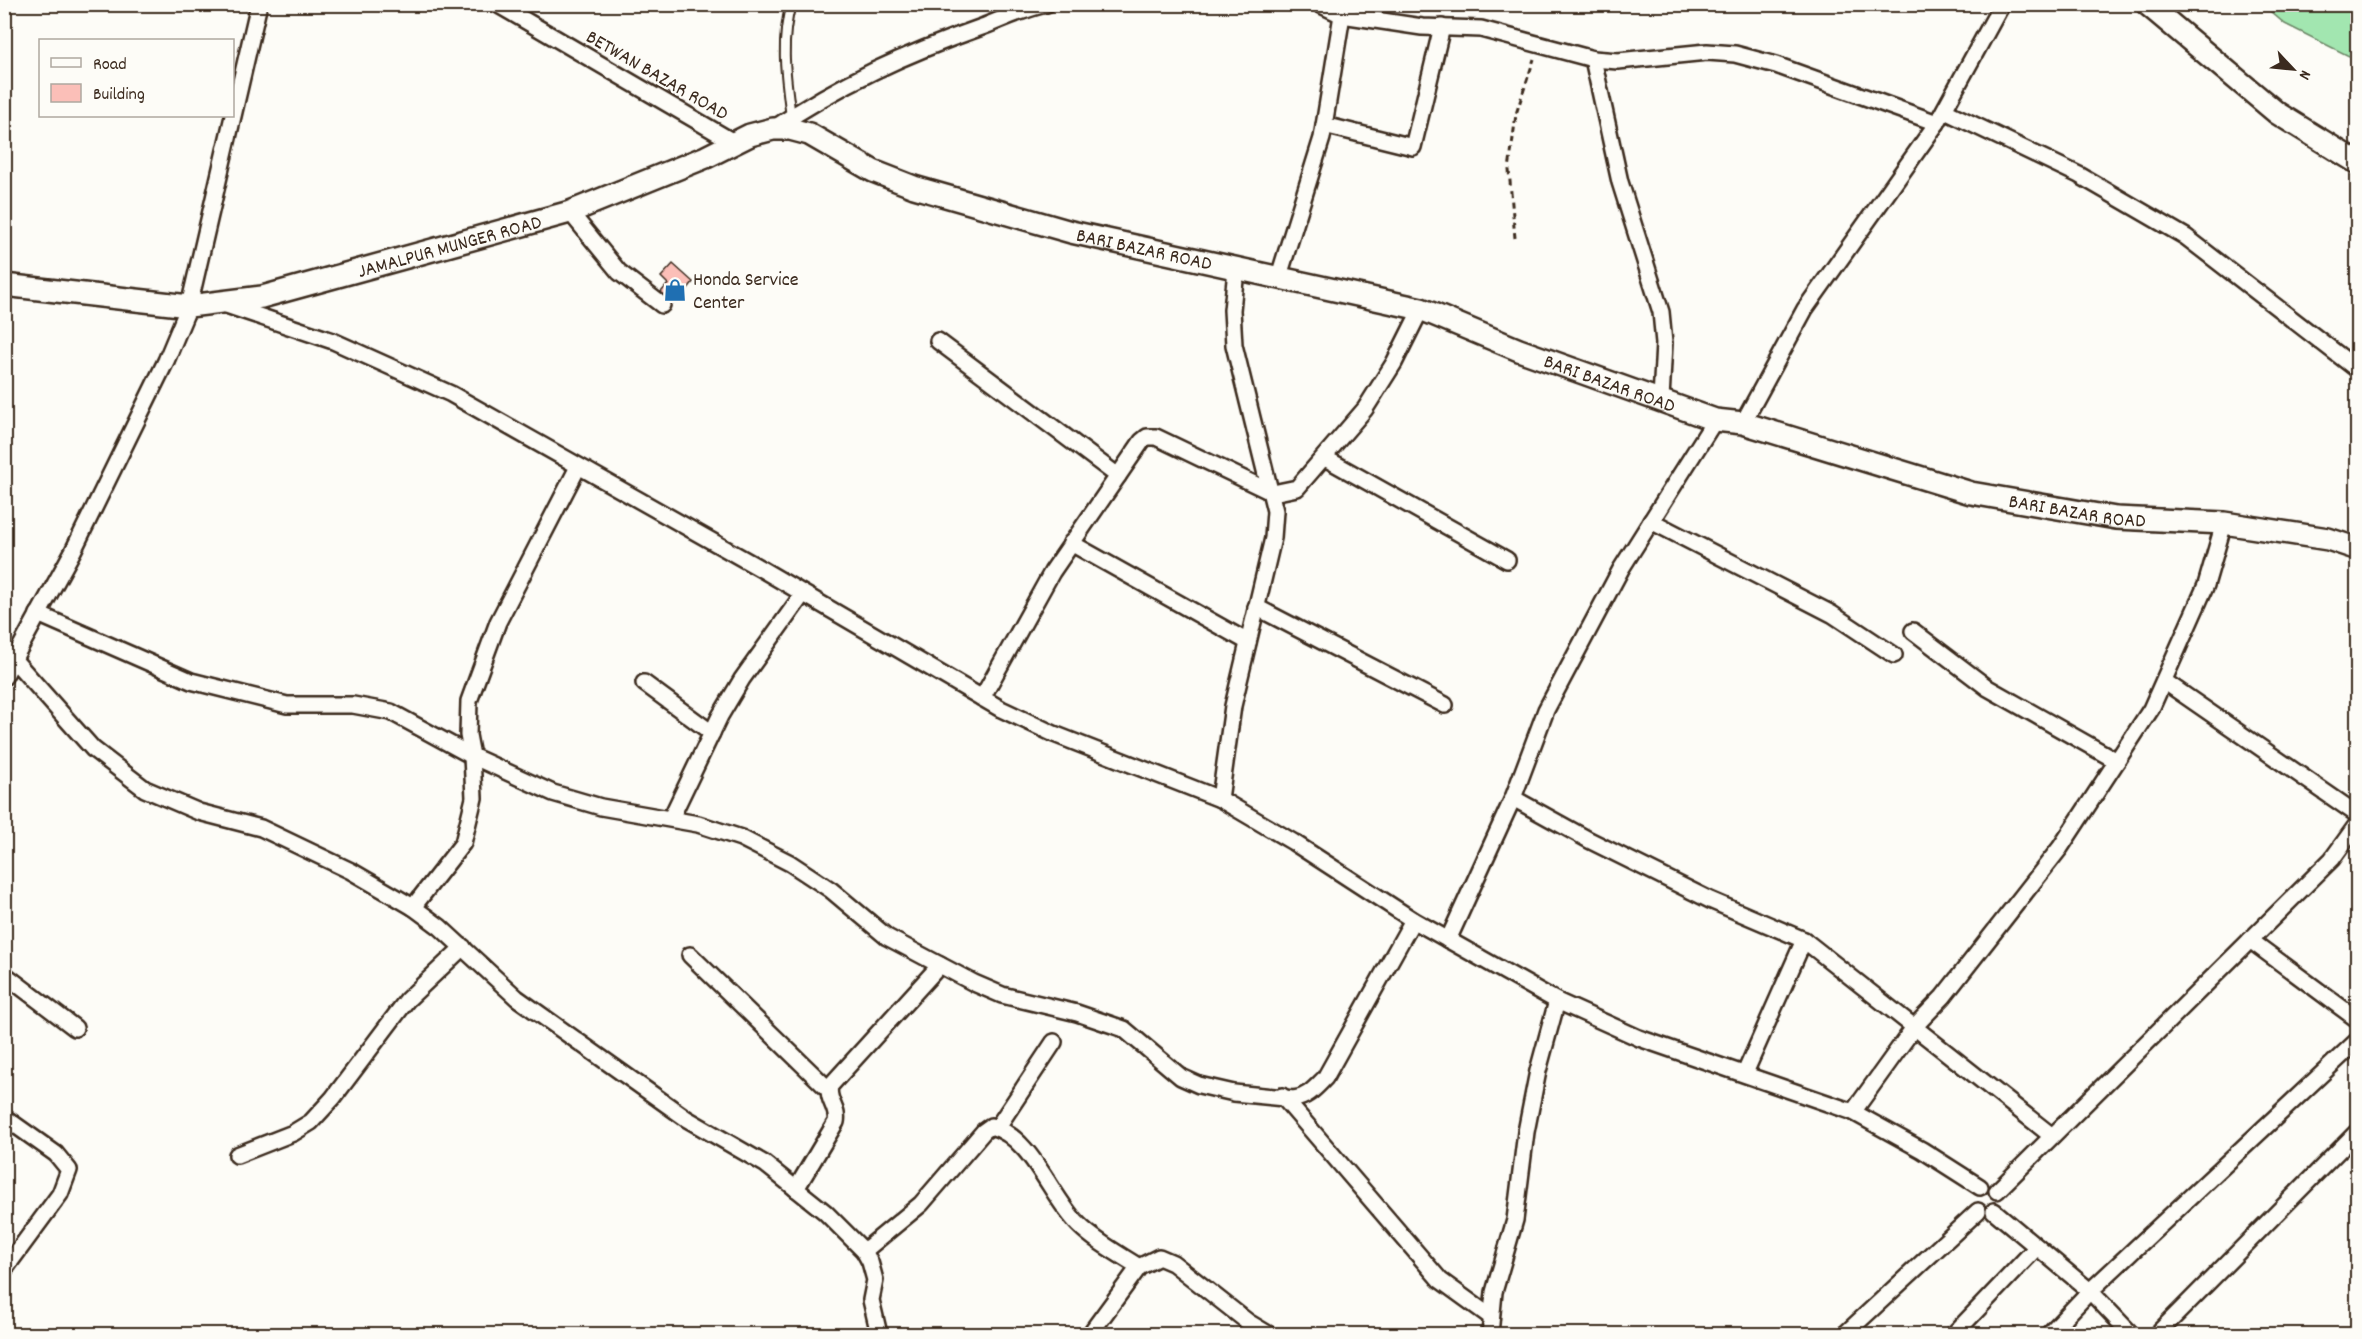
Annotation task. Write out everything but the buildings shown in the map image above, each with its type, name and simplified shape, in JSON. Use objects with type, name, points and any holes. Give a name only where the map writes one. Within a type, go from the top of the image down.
[{"type":"street","points":[[234,112],[259,4]]},
{"type":"street","name":"BETWAN BAZAR ROAD","points":[[497,4],[735,143]]},
{"type":"street","points":[[773,129],[831,91],[928,46],[1047,4]]},
{"type":"street","points":[[1319,4],[1342,15],[1442,27],[1480,29],[1593,59],[1618,61],[1707,52],[1735,54],[1941,117],[2079,175],[2186,237],[2358,370]]},
{"type":"street","points":[[1743,423],[1805,309],[1941,117],[2002,4]]},
{"type":"street","points":[[2147,4],[2277,113],[2358,163]]},
{"type":"street","points":[[1279,276],[1324,125],[1342,15]]},
{"type":"street","points":[[1324,125],[1413,147],[1442,27]]},
{"type":"street","points":[[1593,59],[1620,182],[1661,312],[1664,343],[1660,399]]},
{"type":"street","points":[[4,677],[9,657],[38,614],[73,551],[145,405],[189,306],[233,117]]},
{"type":"street","name":"JAMALPUR MUNGER ROAD","points":[[4,285],[189,306],[224,304],[285,291],[570,212],[773,129],[790,129],[809,134],[873,171]]},
{"type":"street","name":"BARI BAZAR ROAD","points":[[873,171],[914,187],[1048,226],[1236,270],[1279,276],[1421,309],[1519,350],[1715,420],[1743,423],[1971,493],[2116,518],[2223,524],[2328,539],[2358,549]]},
{"type":"street","points":[[570,212],[619,272],[662,305]]},
{"type":"street","points":[[1220,799],[1233,706],[1273,538],[1275,511],[1273,493],[1242,384],[1234,345],[1232,310],[1236,270]]},
{"type":"street","points":[[224,304],[280,321],[392,366],[451,394],[982,698],[1054,734],[1220,799],[1293,842],[1413,920],[1557,1001],[1639,1038],[1853,1112],[1922,1150],[1980,1187],[1989,1186],[1997,1191],[2000,1202],[1994,1211],[1989,1214],[1978,1211]]},
{"type":"street","points":[[982,698],[1052,572],[1142,441],[1151,436],[1273,493],[1297,488],[1325,458],[1382,384],[1421,309]]},
{"type":"street","points":[[938,341],[1118,476]]},
{"type":"street","points":[[1448,940],[1513,798],[1546,710],[1621,569],[1715,420]]},
{"type":"street","points":[[1325,458],[1507,560]]},
{"type":"street","points":[[413,906],[463,843],[474,798],[472,756],[468,735],[469,701],[480,665],[498,622],[578,467]]},
{"type":"street","points":[[1651,521],[1832,614],[1894,655]]},
{"type":"street","points":[[1853,1112],[1916,1026],[1943,997],[2060,848],[2151,710],[2206,585],[2223,524]]},
{"type":"street","points":[[2328,539],[2358,532]]},
{"type":"street","points":[[1071,543],[1248,642]]},
{"type":"street","points":[[671,818],[712,733],[742,680],[803,594]]},
{"type":"street","points":[[1256,607],[1445,705]]},
{"type":"street","points":[[38,614],[190,681],[287,705],[353,705],[390,712],[472,756],[554,793],[601,807],[671,818],[741,838],[790,863],[831,890],[878,930],[974,983],[1002,995],[1077,1013],[1124,1029],[1172,1071],[1199,1085],[1234,1093],[1304,1098],[1325,1078],[1413,920]]},
{"type":"street","points":[[1913,631],[1988,688],[2117,761]]},
{"type":"street","points":[[9,657],[93,749],[144,789],[199,812],[261,828],[351,871],[413,906],[463,947],[517,998],[687,1119],[765,1164],[825,1212],[864,1251],[875,1280],[871,1300],[879,1335]]},
{"type":"street","points":[[2164,681],[2358,815]]},
{"type":"street","points":[[645,683],[712,733]]},
{"type":"street","points":[[1513,798],[1590,840],[1710,900],[1804,940],[1916,1026],[2052,1136]]},
{"type":"street","points":[[1997,1191],[2332,859],[2358,824]]},
{"type":"street","points":[[1745,1073],[1804,940]]},
{"type":"street","points":[[2250,940],[2358,1020]]},
{"type":"street","points":[[237,1155],[293,1133],[310,1122],[333,1098],[407,1000],[463,947]]},
{"type":"street","points":[[690,955],[828,1089],[837,1115],[836,1122],[796,1189]]},
{"type":"street","points":[[828,1089],[940,964]]},
{"type":"street","points":[[4,974],[75,1028]]},
{"type":"street","points":[[1490,1335],[1494,1292],[1515,1220],[1526,1132],[1538,1071],[1557,1001]]},
{"type":"street","points":[[2049,1335],[2090,1292],[2358,1040]]},
{"type":"street","points":[[997,1128],[1054,1042]]},
{"type":"street","points":[[1281,1096],[1440,1280],[1491,1317]]},
{"type":"street","points":[[4,1117],[56,1154],[69,1170],[68,1178],[60,1194],[4,1270]]},
{"type":"street","points":[[864,1251],[921,1204],[987,1128],[997,1128],[1012,1139],[1036,1165],[1079,1226],[1139,1268]]},
{"type":"street","points":[[2157,1335],[2358,1131]]},
{"type":"street","points":[[1978,1211],[1973,1199],[1980,1187]]},
{"type":"street","points":[[1845,1335],[1978,1211]]},
{"type":"street","points":[[1994,1211],[2090,1292],[2131,1335]]},
{"type":"street","points":[[1954,1335],[2037,1247]]},
{"type":"street","points":[[1090,1335],[1139,1268],[1153,1258],[1165,1258],[1248,1322],[1269,1335]]},
{"type":"lane","points":[[791,4],[785,26],[783,50],[791,117]]},
{"type":"path","points":[[1515,238],[1509,170],[1516,114],[1539,43]]},
{"type":"green space","points":[[2263,5],[2357,5],[2357,60],[2285,24]]},
{"type":"waterway","points":[[2348,4],[2358,8]]},
{"type":"place","name":"Honda Service Center","points":[[675,290]]}]
